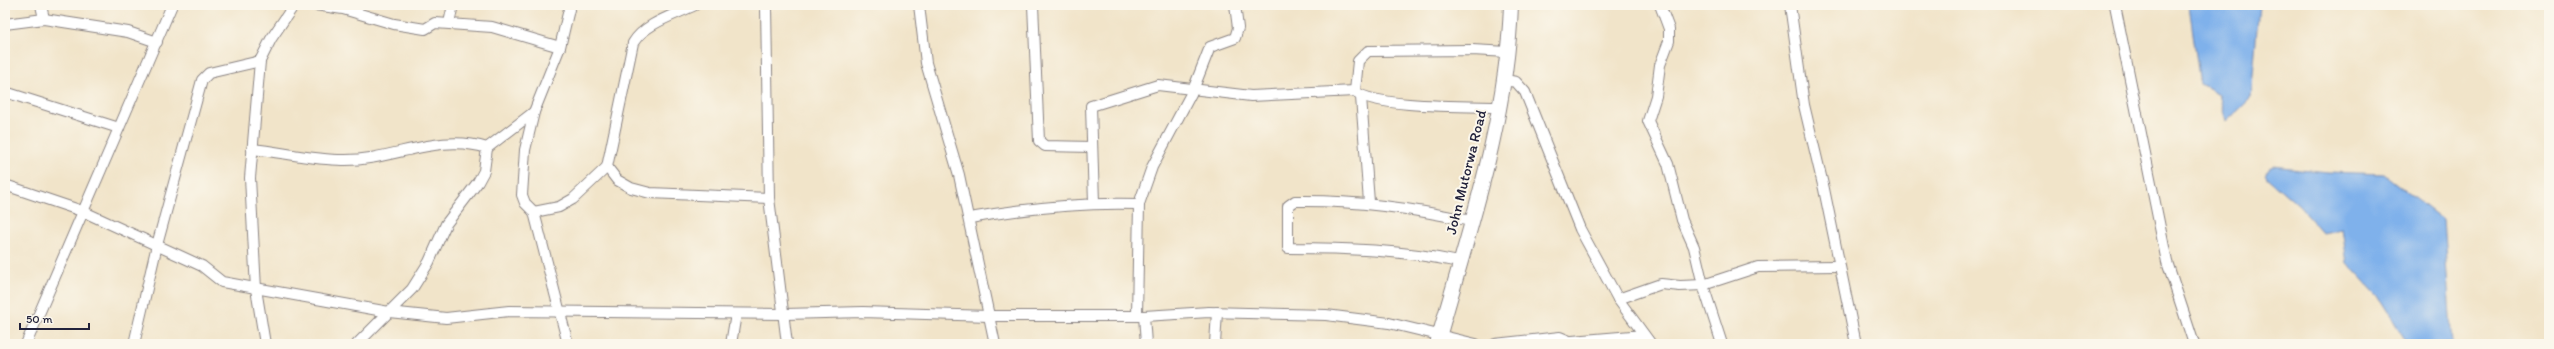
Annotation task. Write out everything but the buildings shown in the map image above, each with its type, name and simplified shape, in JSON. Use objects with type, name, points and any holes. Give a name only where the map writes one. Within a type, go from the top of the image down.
[{"type":"street","points":[[41,5],[44,19]]},
{"type":"street","points":[[26,344],[68,251],[82,211],[172,5]]},
{"type":"street","points":[[265,344],[256,289],[250,178],[252,149],[260,61],[271,39],[294,5]]},
{"type":"street","points":[[316,5],[344,9],[394,24],[425,29],[435,23],[492,27],[560,47]]},
{"type":"street","points":[[449,23],[453,5]]},
{"type":"street","points":[[568,344],[534,212],[525,203],[522,195],[525,150],[534,112],[560,47],[570,5]]},
{"type":"street","points":[[534,212],[559,207],[573,199],[607,167],[633,43],[638,34],[647,28],[695,5]]},
{"type":"street","points":[[766,5],[769,198],[785,314],[787,344]]},
{"type":"street","points":[[919,5],[926,64],[970,218],[995,344]]},
{"type":"street","points":[[1033,5],[1039,141],[1045,146],[1092,147]]},
{"type":"street","points":[[1146,344],[1141,316],[1140,204],[1152,167],[1193,90],[1210,47],[1235,38],[1238,28],[1236,5]]},
{"type":"street","name":"John Mutorwa Road","points":[[1438,339],[1493,142],[1505,80],[1510,5]]},
{"type":"street","points":[[1660,5],[1669,29],[1670,41],[1660,65],[1656,96],[1648,121],[1668,164],[1682,220],[1694,247],[1703,284],[1722,344]]},
{"type":"street","points":[[1790,5],[1804,105],[1856,344]]},
{"type":"street","points":[[2115,5],[2166,262],[2194,344]]},
{"type":"street","points":[[5,24],[44,19],[128,32],[157,42]]},
{"type":"street","points":[[1369,202],[1358,94],[1358,60],[1368,51],[1472,50],[1508,52]]},
{"type":"street","points":[[134,344],[157,246],[202,80],[209,73],[260,61]]},
{"type":"street","points":[[1505,80],[1510,79],[1520,85],[1531,102],[1572,211],[1618,299],[1651,344]]},
{"type":"street","points":[[1094,203],[1089,110],[1094,103],[1158,85],[1251,96],[1358,94],[1394,102],[1500,107]]},
{"type":"street","points":[[5,92],[119,128]]},
{"type":"street","points":[[357,344],[412,289],[429,262],[446,224],[478,182],[484,171],[488,148],[534,112]]},
{"type":"street","points":[[252,149],[344,160],[397,152],[427,145],[469,142],[488,148]]},
{"type":"street","points":[[607,167],[617,180],[631,188],[650,193],[769,198]]},
{"type":"street","points":[[5,185],[82,211],[202,266],[222,282],[389,312],[446,318],[509,311],[561,313],[736,314],[863,312],[989,316],[1141,316],[1217,312],[1326,315],[1389,323],[1438,339],[1476,344]]},
{"type":"street","points":[[1459,262],[1436,257],[1342,248],[1288,248],[1287,210],[1290,202],[1369,202],[1418,209],[1472,221]]},
{"type":"street","points":[[970,218],[1031,207],[1094,203],[1140,204]]},
{"type":"street","points":[[1618,299],[1661,284],[1680,286],[1703,284],[1758,267],[1839,266]]},
{"type":"street","points":[[1215,344],[1217,312]]},
{"type":"street","points":[[731,344],[736,314]]},
{"type":"street","points":[[1495,344],[1560,337],[1574,342],[1644,335]]},
{"type":"water","points":[[2189,5],[2259,5],[2251,98],[2226,122],[2219,94],[2200,84]]},
{"type":"water","points":[[2272,166],[2329,172],[2384,174],[2443,220],[2452,344],[2408,344],[2378,296],[2347,263],[2342,229],[2323,233],[2299,206],[2264,175]]}]
